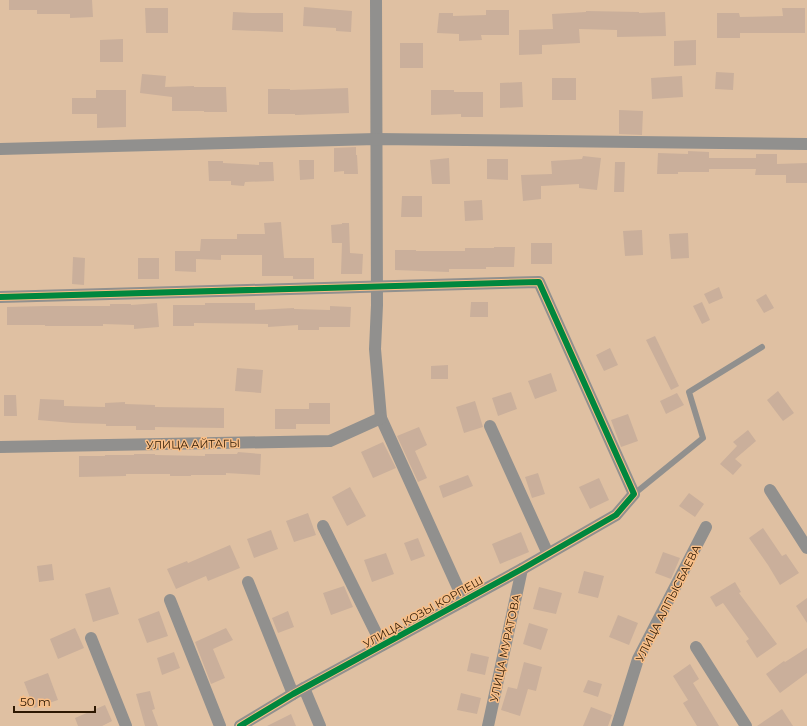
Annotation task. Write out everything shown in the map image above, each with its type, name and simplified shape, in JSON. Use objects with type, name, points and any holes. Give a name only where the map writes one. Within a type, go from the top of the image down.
[{"type":"street","points":[[376,0],[375,349],[381,418],[464,601]]},
{"type":"street","points":[[0,149],[376,139],[807,144]]},
{"type":"street","points":[[0,297],[539,282],[634,494]]},
{"type":"street","name":"УЛИЦА АЙТАГЫ","points":[[0,448],[330,441],[381,418]]},
{"type":"street","points":[[490,426],[548,554]]},
{"type":"street","points":[[770,490],[807,548]]},
{"type":"street","name":"УЛИЦА КОЗЫ КОРПЕШ","points":[[240,726],[299,691],[522,569],[616,515],[634,494]]},
{"type":"street","points":[[323,526],[382,645]]},
{"type":"street","name":"УЛИЦА АЛПЫСБАЕВА","points":[[617,726],[638,659],[706,528]]},
{"type":"street","name":"УЛИЦА МУРАТОВА","points":[[488,726],[522,569]]},
{"type":"street","points":[[248,582],[299,691],[320,726]]},
{"type":"street","points":[[170,600],[220,726]]},
{"type":"street","points":[[91,638],[126,726]]},
{"type":"street","points":[[696,647],[746,726]]},
{"type":"lane","points":[[634,494],[703,438],[689,392],[762,347]]},
{"type":"building","points":[[9,0],[92,0],[93,17],[70,18],[70,14],[37,14],[37,10],[9,10]]},
{"type":"building","points":[[304,7],[352,11],[351,32],[336,31],[336,28],[303,26]]},
{"type":"building","points":[[145,8],[168,8],[168,33],[146,33]]},
{"type":"building","points":[[782,8],[805,8],[805,33],[740,33],[740,38],[717,38],[717,13],[739,13],[740,17],[783,16]]},
{"type":"building","points":[[486,10],[509,10],[509,35],[481,35],[482,40],[459,41],[459,34],[437,33],[439,13],[453,13],[453,16],[486,15]]},
{"type":"building","points":[[586,11],[639,13],[665,12],[666,36],[617,37],[617,30],[579,29],[580,43],[542,45],[542,54],[519,55],[519,30],[553,29],[552,14]]},
{"type":"building","points":[[233,12],[283,13],[283,32],[232,30]]},
{"type":"building","points":[[123,39],[123,62],[100,62],[100,40]]},
{"type":"building","points":[[696,40],[696,65],[674,66],[674,41]]},
{"type":"building","points":[[400,43],[423,43],[423,68],[400,68]]},
{"type":"building","points":[[716,72],[734,73],[733,90],[715,89]]},
{"type":"building","points":[[142,74],[166,76],[165,87],[226,87],[227,112],[172,111],[172,97],[140,93]]},
{"type":"building","points":[[682,76],[683,97],[652,99],[651,78]]},
{"type":"building","points":[[552,78],[576,78],[576,100],[552,100]]},
{"type":"building","points":[[522,82],[523,107],[500,108],[500,83]]},
{"type":"building","points":[[348,88],[349,113],[295,115],[268,114],[268,89],[290,90]]},
{"type":"building","points":[[96,90],[126,90],[126,127],[97,128],[97,114],[72,114],[72,98],[96,98]]},
{"type":"building","points":[[431,90],[483,92],[483,117],[461,117],[461,114],[431,115]]},
{"type":"building","points":[[619,110],[643,111],[642,135],[619,134]]},
{"type":"building","points":[[356,147],[358,174],[344,174],[344,171],[334,172],[334,148]]},
{"type":"building","points":[[688,151],[709,152],[709,158],[756,158],[756,154],[777,154],[777,164],[807,163],[807,183],[786,183],[786,175],[755,175],[756,169],[709,169],[709,172],[657,174],[658,153],[688,154]]},
{"type":"building","points":[[583,156],[601,158],[597,190],[579,188],[579,184],[541,186],[541,199],[523,201],[521,175],[552,174],[551,161],[582,159]]},
{"type":"building","points":[[449,158],[450,184],[432,184],[430,160]]},
{"type":"building","points":[[487,159],[508,159],[508,180],[487,179]]},
{"type":"building","points":[[299,160],[314,160],[314,179],[300,180]]},
{"type":"building","points":[[208,161],[259,165],[259,162],[273,162],[274,181],[245,182],[244,186],[231,185],[231,181],[209,181]]},
{"type":"building","points":[[615,162],[625,162],[624,192],[614,192]]},
{"type":"building","points":[[402,196],[422,196],[422,217],[401,217]]},
{"type":"building","points":[[482,200],[483,220],[465,221],[464,201]]},
{"type":"building","points":[[281,222],[284,258],[314,258],[314,279],[293,279],[293,276],[262,276],[262,255],[221,255],[221,260],[196,259],[196,272],[175,271],[175,251],[200,251],[201,239],[237,239],[237,234],[265,234],[264,223]]},
{"type":"building","points":[[349,223],[350,253],[363,254],[362,274],[341,274],[342,243],[332,243],[331,225]]},
{"type":"building","points":[[642,230],[643,255],[625,256],[623,231]]},
{"type":"building","points":[[688,233],[689,258],[671,259],[669,234]]},
{"type":"building","points":[[531,243],[552,243],[552,264],[531,264]]},
{"type":"building","points":[[515,247],[514,267],[449,269],[449,272],[395,270],[395,250],[465,251],[465,248]]},
{"type":"building","points":[[73,257],[85,258],[84,285],[72,284]]},
{"type":"building","points":[[138,258],[159,258],[159,279],[138,279]]},
{"type":"building","points":[[719,287],[723,298],[709,304],[704,294]]},
{"type":"building","points":[[766,294],[774,308],[764,313],[756,300]]},
{"type":"building","points":[[471,302],[488,302],[488,317],[470,317]]},
{"type":"building","points":[[702,302],[710,320],[702,324],[693,306]]},
{"type":"building","points":[[157,303],[159,327],[134,329],[134,325],[103,324],[103,326],[7,325],[7,307],[110,306],[110,304],[131,305]]},
{"type":"building","points":[[205,303],[255,303],[255,310],[294,308],[330,310],[330,306],[351,307],[350,327],[319,327],[319,330],[298,330],[298,325],[268,327],[268,324],[194,323],[194,326],[173,326],[173,305],[205,305]]},
{"type":"building","points":[[655,336],[679,386],[671,390],[646,340]]},
{"type":"building","points":[[610,348],[618,365],[604,371],[596,355]]},
{"type":"building","points":[[448,365],[448,379],[431,379],[431,366]]},
{"type":"building","points":[[237,368],[263,370],[261,393],[235,391]]},
{"type":"building","points":[[551,373],[557,391],[535,399],[528,381]]},
{"type":"building","points":[[778,391],[794,413],[783,421],[767,400]]},
{"type":"building","points":[[511,392],[517,409],[498,416],[492,398]]},
{"type":"building","points":[[677,393],[684,405],[666,414],[660,401]]},
{"type":"building","points":[[4,395],[16,395],[17,416],[4,416]]},
{"type":"building","points":[[40,399],[64,400],[64,406],[105,407],[105,403],[125,402],[125,404],[155,405],[155,407],[224,408],[224,428],[155,427],[155,430],[136,430],[136,426],[106,426],[106,424],[38,420]]},
{"type":"building","points":[[475,401],[483,427],[464,433],[456,407]]},
{"type":"building","points":[[309,403],[330,403],[330,424],[296,424],[296,429],[275,429],[275,409],[309,409]]},
{"type":"building","points":[[628,414],[638,441],[621,447],[611,420]]},
{"type":"building","points":[[419,427],[427,445],[415,451],[427,478],[418,482],[397,436]]},
{"type":"building","points":[[748,430],[756,441],[735,459],[742,465],[733,475],[720,464],[737,446],[733,442]]},
{"type":"building","points":[[383,442],[396,468],[373,478],[361,452]]},
{"type":"building","points":[[238,452],[261,454],[260,475],[226,473],[226,475],[191,476],[170,476],[170,474],[126,474],[126,476],[79,477],[79,456],[155,454],[205,456],[205,454],[237,454]]},
{"type":"building","points":[[538,473],[545,494],[532,498],[525,477]]},
{"type":"building","points":[[468,475],[473,486],[443,498],[439,486]]},
{"type":"building","points":[[599,478],[609,500],[590,509],[579,487]]},
{"type":"building","points":[[350,487],[366,516],[347,526],[332,497]]},
{"type":"building","points":[[689,493],[704,504],[695,517],[679,506]]},
{"type":"building","points":[[308,513],[316,535],[294,542],[286,521]]},
{"type":"building","points":[[763,528],[782,556],[786,554],[799,573],[780,585],[749,538]]},
{"type":"building","points":[[271,530],[278,549],[254,558],[247,539]]},
{"type":"building","points":[[521,532],[529,552],[500,564],[492,544]]},
{"type":"building","points":[[418,538],[425,556],[411,561],[404,543]]},
{"type":"building","points":[[230,545],[240,568],[208,581],[206,576],[176,589],[167,569],[187,561],[188,563]]},
{"type":"building","points":[[663,552],[680,558],[671,579],[655,573]]},
{"type":"building","points":[[386,553],[394,574],[372,582],[364,560]]},
{"type":"building","points":[[52,564],[54,580],[39,582],[37,566]]},
{"type":"building","points":[[584,571],[604,576],[598,598],[578,593]]},
{"type":"building","points":[[735,582],[741,592],[739,593],[777,644],[757,658],[746,641],[749,639],[723,603],[716,607],[710,597]]},
{"type":"building","points":[[344,586],[353,607],[331,615],[323,593]]},
{"type":"building","points":[[110,587],[119,614],[93,622],[85,594]]},
{"type":"building","points":[[539,587],[562,593],[556,614],[533,609]]},
{"type":"building","points":[[807,598],[807,623],[796,606]]},
{"type":"building","points":[[159,611],[168,636],[147,643],[138,619]]},
{"type":"building","points":[[288,611],[294,627],[278,633],[272,618]]},
{"type":"building","points":[[618,615],[638,623],[629,645],[609,637]]},
{"type":"building","points":[[529,623],[548,629],[541,650],[523,644]]},
{"type":"building","points":[[75,628],[84,648],[58,659],[50,639]]},
{"type":"building","points":[[226,628],[233,640],[213,649],[225,678],[211,684],[195,642]]},
{"type":"building","points":[[807,648],[807,673],[780,693],[766,674],[784,661],[785,662]]},
{"type":"building","points":[[174,652],[180,668],[162,675],[157,658]]},
{"type":"building","points":[[471,653],[489,657],[485,675],[467,671]]},
{"type":"building","points":[[524,662],[542,667],[536,691],[528,689],[520,716],[501,710],[508,687],[517,689]]},
{"type":"building","points":[[690,664],[699,679],[693,683],[719,726],[697,726],[683,703],[688,700],[673,676]]},
{"type":"building","points":[[48,673],[58,700],[34,708],[24,682]]},
{"type":"building","points":[[588,680],[602,684],[598,697],[583,692]]},
{"type":"building","points":[[150,691],[155,709],[152,710],[158,726],[145,726],[136,694]]},
{"type":"building","points":[[461,693],[481,698],[477,714],[457,710]]},
{"type":"building","points":[[105,705],[112,721],[102,726],[78,726],[75,718]]},
{"type":"building","points":[[591,707],[612,715],[608,726],[583,726]]},
{"type":"building","points":[[782,709],[793,726],[757,726]]},
{"type":"building","points":[[291,714],[296,726],[267,726]]},
{"type":"cycle path","points":[[0,297],[539,282],[634,494],[616,515],[522,569],[293,694],[240,726]]}]
